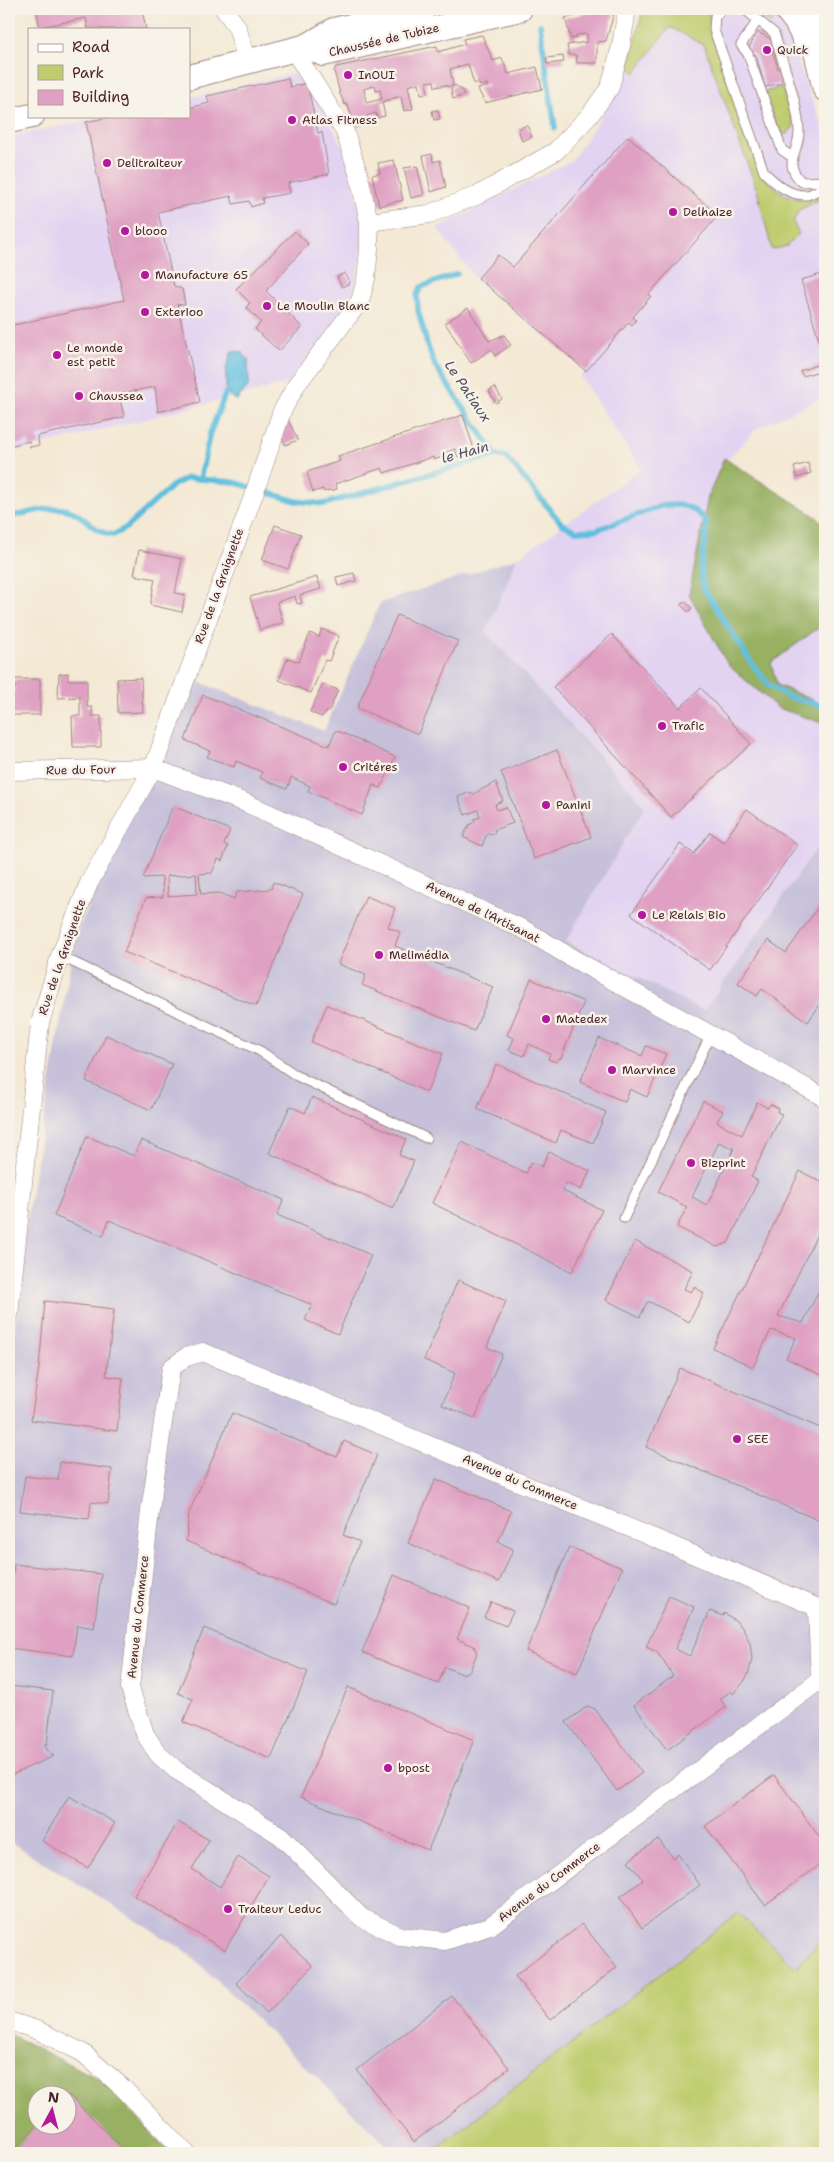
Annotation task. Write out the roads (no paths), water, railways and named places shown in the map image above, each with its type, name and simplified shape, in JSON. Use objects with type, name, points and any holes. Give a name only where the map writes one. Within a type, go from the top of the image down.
[{"type":"main road","name":"Chaussée de Tubize","points":[[190,77],[300,48],[334,30],[423,9]]},
{"type":"main road","name":"Chaussée de Tubize","points":[[300,48],[323,54],[520,9]]},
{"type":"main road","points":[[786,9],[796,22],[818,63]]},
{"type":"main road","points":[[805,9],[816,44],[818,63],[825,89]]},
{"type":"main road","points":[[822,9],[825,20]]},
{"type":"main road","points":[[9,121],[28,117]]},
{"type":"street","points":[[224,9],[237,27],[248,62]]},
{"type":"street","points":[[369,222],[429,214],[478,195],[556,151],[590,115],[610,87],[621,46],[627,9]]},
{"type":"street","name":"Rue de la Graignette","points":[[9,1315],[40,1023],[60,956],[89,883],[153,768],[254,494],[282,412],[296,384],[360,301],[369,249],[369,222],[359,176],[345,132],[300,48]]},
{"type":"street","name":"Rue du Four","points":[[9,772],[153,768]]},
{"type":"street","name":"Avenue de l'Artisanat","points":[[153,768],[246,803],[523,929],[825,1098]]},
{"type":"street","name":"Avenue du Commerce","points":[[204,1352],[671,1545],[821,1610],[823,1678],[490,1926],[445,1942],[400,1936],[362,1918],[281,1836],[176,1770],[158,1754],[145,1734],[130,1688],[150,1510],[171,1368],[186,1357],[204,1352]]},
{"type":"street","points":[[9,2022],[37,2030],[83,2053],[123,2088],[186,2153]]},
{"type":"lane","points":[[723,9],[715,16],[714,30],[764,172],[776,184],[788,192],[808,195],[825,186]]},
{"type":"lane","points":[[744,9],[775,36],[798,118],[797,145],[792,157],[792,167],[796,176],[802,182],[825,181]]},
{"type":"lane","points":[[758,20],[741,45],[748,54],[782,150],[792,157]]},
{"type":"lane","points":[[60,956],[260,1051],[297,1076],[426,1138]]},
{"type":"lane","points":[[624,1218],[711,1034]]},
{"type":"water","points":[[232,351],[241,352],[248,359],[249,385],[236,401],[226,392],[226,369]]},
{"type":"waterway","name":"Le Patiaux","points":[[540,25],[555,128]]},
{"type":"waterway","name":"Le Patiaux","points":[[457,274],[421,287],[417,295],[418,310],[435,366],[496,455]]},
{"type":"waterway","points":[[200,479],[210,433],[226,392]]},
{"type":"waterway","name":"le Hain","points":[[9,517],[43,509],[61,509],[77,514],[97,529],[113,535],[127,527],[172,486],[187,478],[233,482],[296,501],[324,504],[496,455],[506,457],[562,524],[577,531],[596,530],[661,506],[681,505],[696,511],[706,521],[701,569],[703,587],[752,664],[769,685],[789,697],[825,706]]},
{"type":"place","name":"Quick","points":[[767,50]]},
{"type":"place","name":"InOUI","points":[[348,75]]},
{"type":"place","name":"Atlas Fitness","points":[[292,120]]},
{"type":"place","name":"Delitraiteur","points":[[107,163]]},
{"type":"place","name":"Delhaize","points":[[673,212]]},
{"type":"place","name":"blooo","points":[[125,231]]},
{"type":"place","name":"Manufacture 65","points":[[145,275]]},
{"type":"place","name":"Le Moulin Blanc","points":[[267,306]]},
{"type":"place","name":"Exterioo","points":[[145,312]]},
{"type":"place","name":"Le monde est petit","points":[[57,355]]},
{"type":"place","name":"Chaussea","points":[[79,396]]},
{"type":"place","name":"Trafic","points":[[662,726]]},
{"type":"place","name":"Critéres","points":[[343,767]]},
{"type":"place","name":"Panini","points":[[546,805]]},
{"type":"place","name":"Le Relais Bio","points":[[642,915]]},
{"type":"place","name":"Melimédia","points":[[379,955]]},
{"type":"place","name":"Matedex","points":[[546,1019]]},
{"type":"place","name":"Marvince","points":[[612,1070]]},
{"type":"place","name":"Bizprint","points":[[691,1163]]},
{"type":"place","name":"SEE","points":[[737,1439]]},
{"type":"place","name":"bpost","points":[[388,1768]]},
{"type":"place","name":"Traiteur Leduc","points":[[228,1909]]}]
